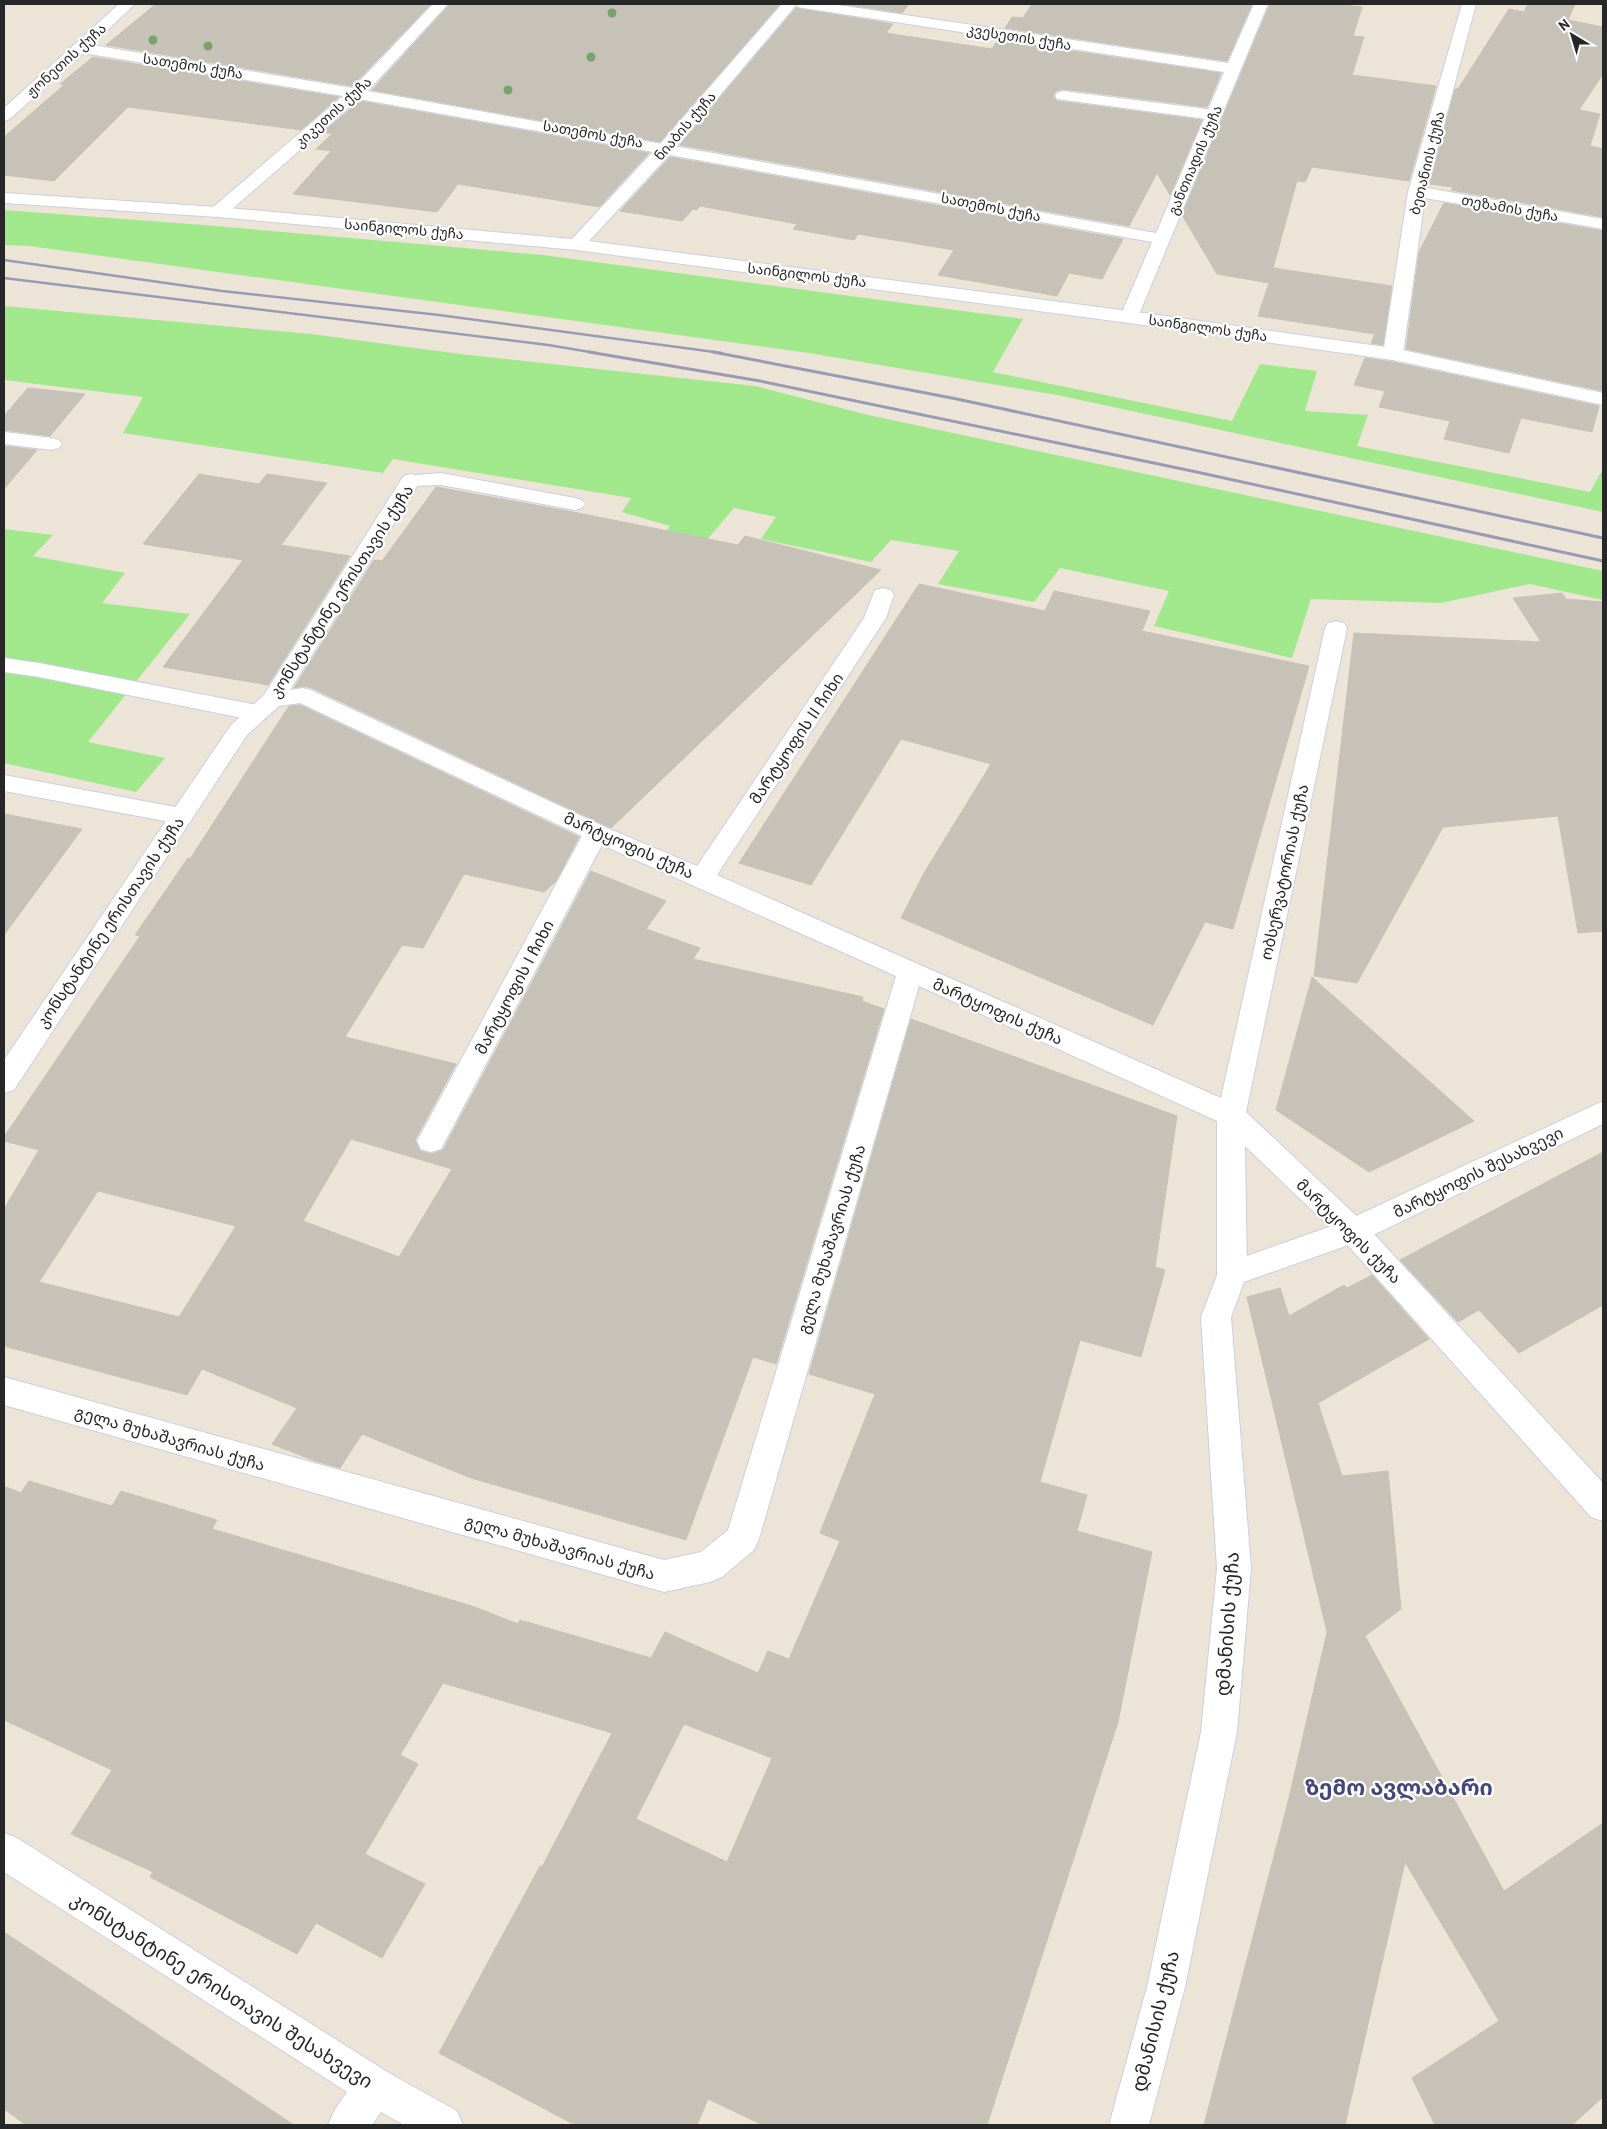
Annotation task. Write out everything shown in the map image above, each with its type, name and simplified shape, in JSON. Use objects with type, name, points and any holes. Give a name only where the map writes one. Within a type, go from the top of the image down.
[{"type":"street","name":"ჟონეთის ქუჩა","points":[[4,116],[128,4]]},
{"type":"street","name":"კიკეთის ქუჩა","points":[[218,212],[358,92],[441,4]]},
{"type":"street","name":"ნიაბის ქუჩა","points":[[576,245],[667,147],[790,4]]},
{"type":"street","name":"კვესეთის ქუჩა","points":[[803,4],[1234,69]]},
{"type":"street","name":"განთიადის ქუჩა","points":[[1129,317],[1262,4]]},
{"type":"street","name":"ბეთანიის ქუჩა","points":[[1394,354],[1416,192],[1469,4]]},
{"type":"street","name":"სათემოს ქუჩა","points":[[81,48],[358,92],[1162,238]]},
{"type":"street","points":[[1063,96],[1214,115]]},
{"type":"street","name":"თეზამის ქუჩა","points":[[1416,192],[1603,224]]},
{"type":"street","name":"საინგილოს ქუჩა","points":[[4,198],[218,212],[576,245],[1129,317],[1394,354],[1603,399]]},
{"type":"street","points":[[4,438],[52,444]]},
{"type":"street","name":"კონსტანტინე ერისთავის ქუჩა","points":[[4,1082],[239,730],[264,707],[411,480],[441,479],[575,504]]},
{"type":"street","name":"მარტყოფის II ჩიხი","points":[[702,878],[876,618],[883,595]]},
{"type":"street","name":"ობსერვატორიას ქუჩა","points":[[1231,1116],[1336,628]]},
{"type":"street","points":[[4,665],[264,707]]},
{"type":"street","name":"მარტყოფის ქუჩა","points":[[264,707],[303,695],[596,833],[702,878],[1231,1116],[1354,1231],[1603,1506]]},
{"type":"street","points":[[4,783],[181,816]]},
{"type":"street","name":"მარტყოფის I ჩიხი","points":[[431,1141],[596,833]]},
{"type":"street","name":"გელა მუხაშავრიას ქუჩა","points":[[4,1391],[664,1576],[710,1566],[742,1539],[910,972]]},
{"type":"street","name":"მარტყოფის შესახვევი","points":[[1232,1274],[1354,1231],[1603,1112]]},
{"type":"street","name":"დმანისის ქუჩა","points":[[1129,2125],[1166,1987],[1219,1732],[1234,1568],[1216,1317],[1232,1274],[1231,1116]]},
{"type":"street","name":"კონსტანტინე ერისთავის შესახვევი","points":[[4,1851],[375,2088],[444,2125]]},
{"type":"street","points":[[348,2125],[375,2088]]},
{"type":"green space","points":[[4,210],[204,225],[543,255],[1023,319],[993,372],[1232,421],[1260,364],[1317,371],[1305,411],[1368,415],[1357,446],[1590,492],[1603,469],[1603,512],[1057,395],[809,353],[29,246],[4,245]]},
{"type":"green space","points":[[4,306],[311,334],[460,354],[755,386],[868,415],[1603,571],[1603,600],[1530,584],[1441,603],[1311,599],[1292,658],[1154,626],[1169,591],[1060,568],[1034,602],[938,584],[959,551],[891,540],[871,562],[761,539],[776,517],[734,508],[706,541],[618,594],[670,526],[622,512],[631,498],[393,459],[383,473],[123,433],[143,397],[4,380]]},
{"type":"green space","points":[[4,529],[53,535],[33,556],[125,573],[102,603],[190,614],[88,742],[165,758],[136,792],[4,763]]},
{"type":"building","points":[[156,4],[431,4],[352,86],[106,45]]},
{"type":"building","points":[[450,4],[780,4],[660,142],[372,90]]},
{"type":"building","points":[[842,4],[909,4],[902,13]]},
{"type":"building","points":[[1032,4],[1252,4],[1227,61],[1005,28],[1012,17],[1023,18]]},
{"type":"building","points":[[1270,4],[1332,4],[1362,7],[1353,36],[1364,37],[1352,75],[1436,86],[1409,181],[1312,167],[1305,182],[1297,181],[1273,268],[1392,286],[1383,345],[1371,343],[1375,334],[1258,316],[1269,283],[1217,274],[1182,215]]},
{"type":"building","points":[[1528,4],[1575,4],[1568,20],[1603,27],[1603,74],[1579,110],[1600,114],[1590,146],[1603,149],[1603,217],[1451,190],[1453,187],[1430,184],[1455,89],[1458,89],[1509,9],[1524,12]]},
{"type":"building","points":[[796,8],[893,24],[886,33],[992,49],[998,40],[1221,73],[1207,107],[1063,89],[1056,91],[1053,95],[1057,101],[1202,120],[1170,195],[1157,173],[1129,226],[680,145]]},
{"type":"building","points":[[93,57],[339,97],[301,130],[128,107],[54,181],[4,175],[4,137],[64,85],[60,84]]},
{"type":"building","points":[[360,101],[649,153],[599,207],[458,184],[437,212],[293,194],[331,151],[316,149],[332,134],[323,132]]},
{"type":"building","points":[[670,157],[1123,239],[1102,279],[1069,273],[1057,296],[938,275],[954,250],[858,234],[854,240],[793,229],[797,224],[700,206],[697,210],[693,209],[682,221],[620,211]]},
{"type":"building","points":[[1444,203],[1603,231],[1603,391],[1406,349],[1419,252]]},
{"type":"building","points":[[1365,358],[1393,362],[1599,406],[1592,432],[1521,418],[1509,453],[1444,439],[1450,421],[1379,407],[1385,391],[1354,385]]},
{"type":"building","points":[[28,388],[85,394],[50,436],[4,430],[4,416]]},
{"type":"building","points":[[4,446],[37,450],[4,489]]},
{"type":"building","points":[[199,474],[259,484],[267,474],[327,483],[281,545],[350,556],[268,685],[163,667],[243,560],[143,544]]},
{"type":"building","points":[[436,487],[738,545],[745,536],[881,570],[611,828],[312,688],[303,686],[294,688],[374,560],[382,561]]},
{"type":"building","points":[[919,584],[1045,611],[1054,591],[1150,611],[1142,631],[1309,666],[1233,929],[1205,922],[1153,1025],[901,918],[924,873],[991,764],[901,739],[811,885],[739,863]]},
{"type":"building","points":[[1562,593],[1566,599],[1603,602],[1603,931],[1578,933],[1558,816],[1443,827],[1357,983],[1314,976],[1354,633],[1541,642],[1513,598]]},
{"type":"building","points":[[300,705],[579,837],[556,881],[544,892],[464,874],[423,948],[402,945],[345,1037],[456,1064],[415,1140],[420,1151],[432,1154],[443,1150],[591,871],[666,901],[646,929],[700,948],[693,959],[863,997],[862,1001],[884,1009],[776,1364],[753,1357],[686,1540],[471,1478],[362,1434],[340,1468],[315,1461],[272,1444],[297,1408],[202,1369],[187,1395],[4,1346],[4,1209],[39,1150],[4,1141],[4,1137],[140,936],[135,935],[188,858],[190,859],[289,706]],"holes":[[[351,1139],[452,1169],[399,1257],[303,1221]],[[98,1191],[236,1226],[179,1317],[39,1282]]]},
{"type":"building","points":[[4,814],[82,829],[4,935]]},
{"type":"building","points":[[1312,977],[1474,1121],[1369,1172],[1276,1110]]},
{"type":"building","points":[[911,1019],[1177,1116],[1155,1267],[1165,1270],[1141,1357],[1080,1340],[1040,1482],[1087,1495],[1077,1531],[1152,1552],[1118,1722],[987,2125],[763,2125],[708,2099],[697,2125],[575,2125],[439,2053],[540,1866],[542,1867],[612,1733],[443,1683],[400,1755],[418,1764],[365,1854],[425,1884],[382,1958],[316,1923],[297,1954],[150,1877],[153,1872],[71,1834],[112,1770],[4,1720],[4,1486],[21,1493],[29,1481],[112,1506],[121,1491],[217,1520],[212,1529],[472,1606],[518,1624],[520,1620],[651,1658],[665,1632],[758,1673],[768,1651],[789,1659],[840,1541],[820,1533],[875,1394],[809,1374]],"holes":[[[684,1724],[772,1758],[727,1862],[636,1819]]]},
{"type":"building","points":[[1603,1152],[1603,1305],[1519,1353],[1479,1310],[1458,1322],[1400,1260]]},
{"type":"building","points":[[1372,1275],[1429,1339],[1318,1403],[1342,1476],[1388,1471],[1401,1609],[1365,1636],[1504,1891],[1603,1823],[1603,2097],[1572,2125],[1435,2125],[1412,2078],[1499,2021],[1405,1862],[1345,2125],[1204,2125],[1288,1802],[1327,1632],[1247,1297],[1280,1288],[1289,1316],[1344,1285],[1347,1288]]},
{"type":"building","points":[[4,1932],[294,2125],[26,2125],[4,2109]]},
{"type":"railway","points":[[4,260],[222,291],[439,315],[722,353]]},
{"type":"railway","points":[[4,278],[548,345],[596,353]]},
{"type":"railway","points":[[589,352],[760,381],[1192,471],[1603,561]]},
{"type":"railway","points":[[713,352],[957,399],[1603,538]]},
{"type":"district","name":"ზემო ავლაბარი","points":[[1399,1787]]}]
